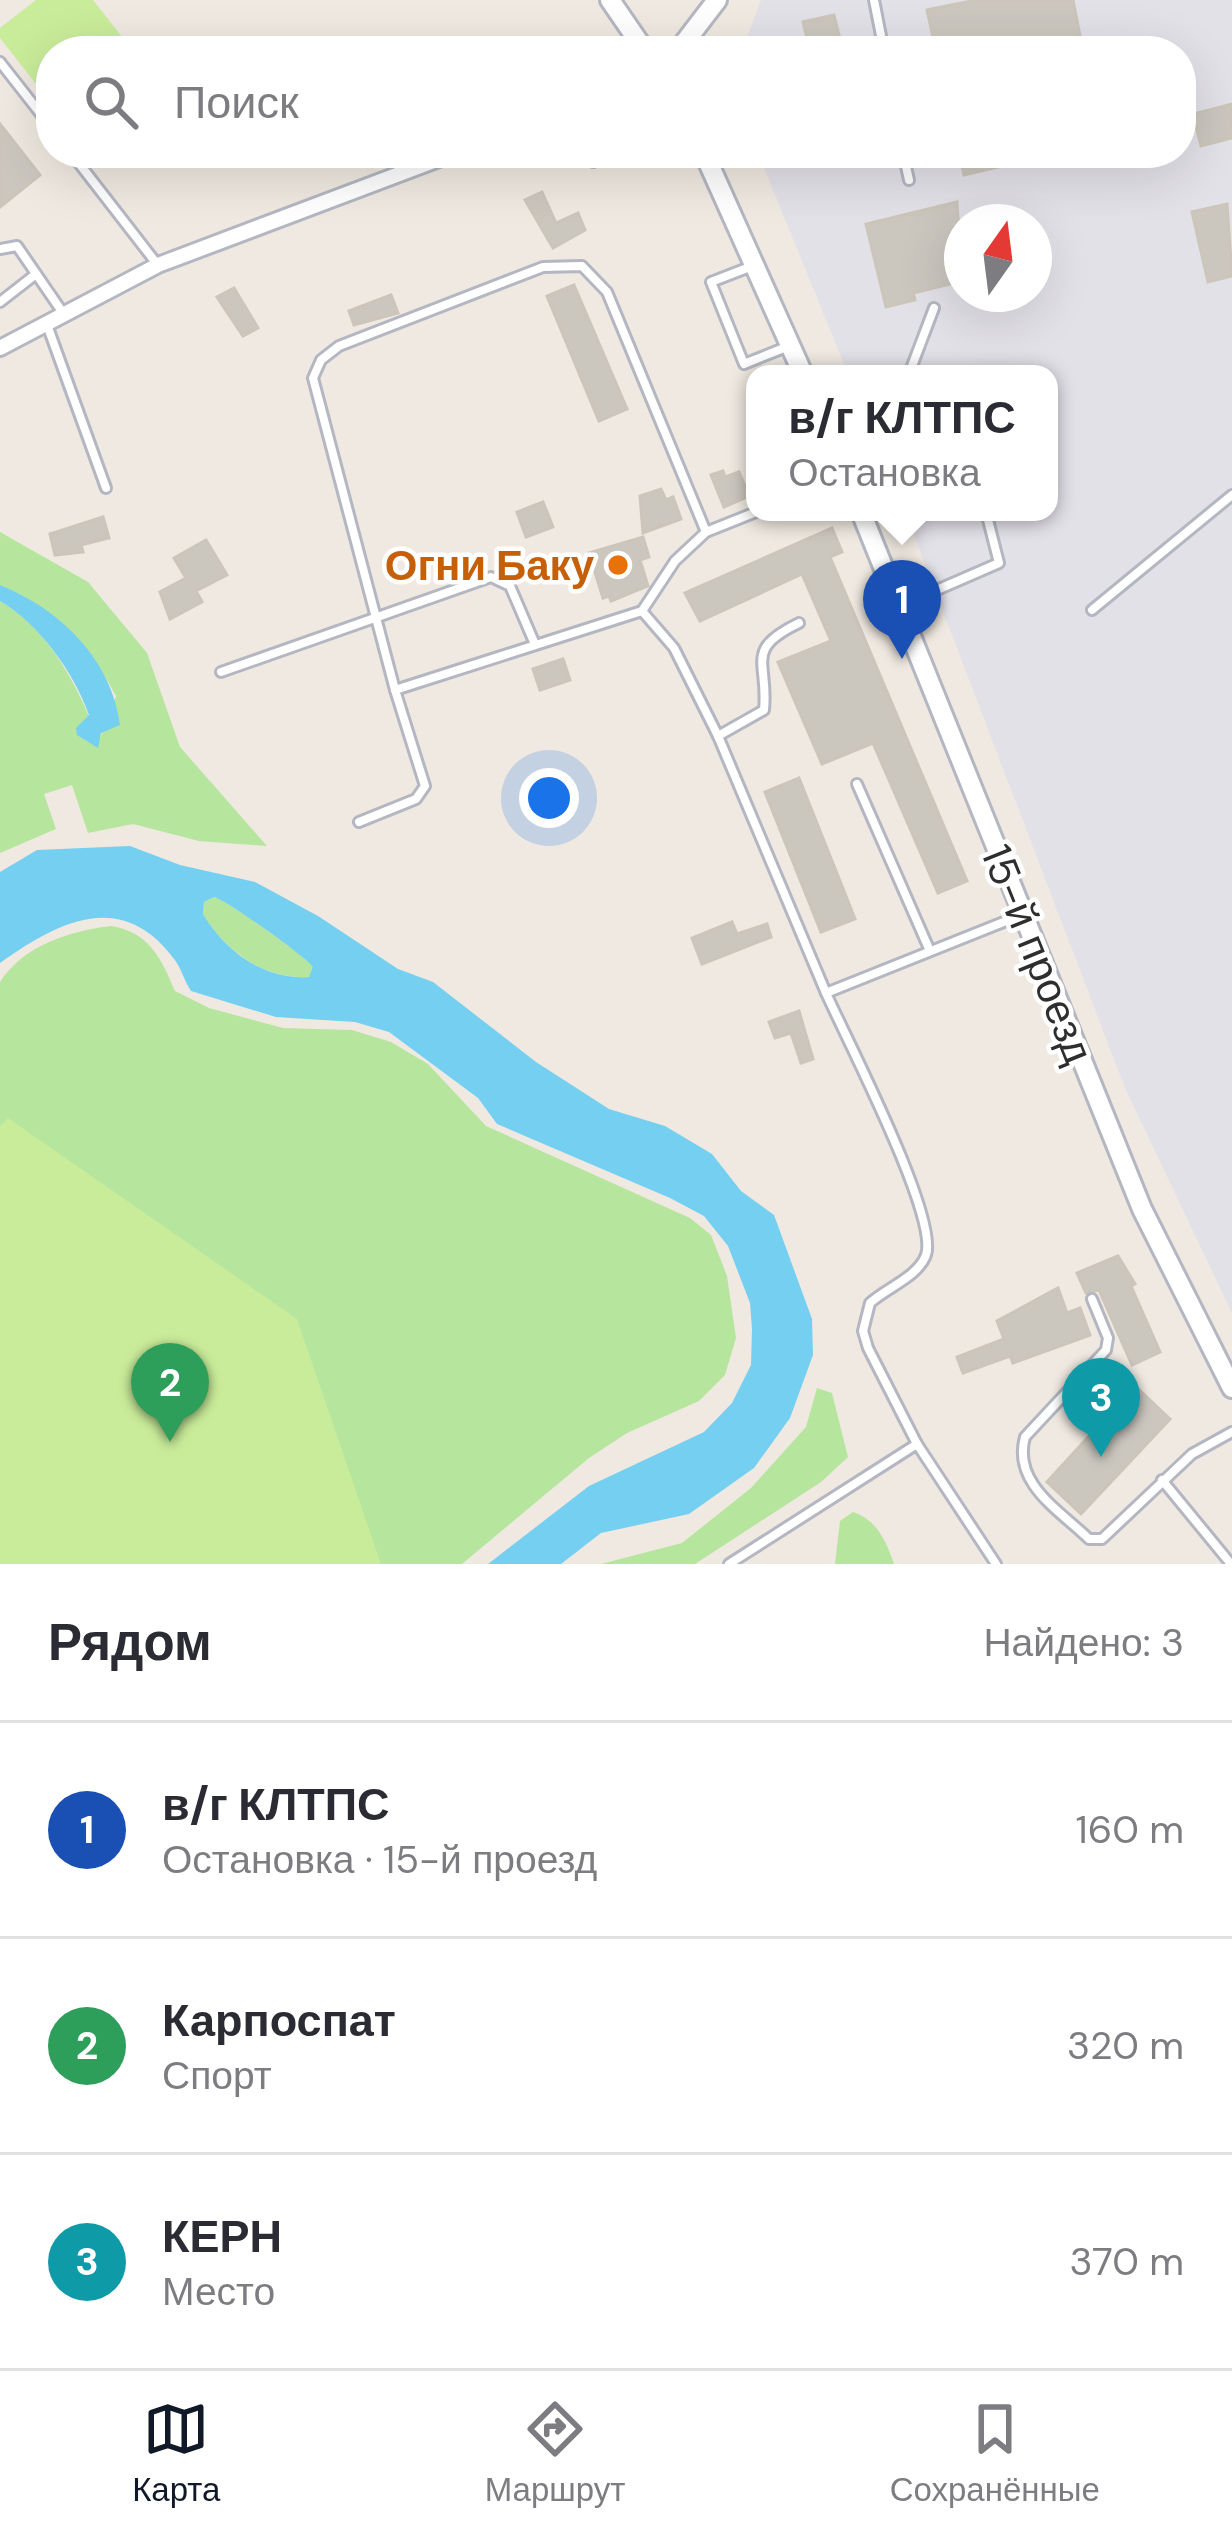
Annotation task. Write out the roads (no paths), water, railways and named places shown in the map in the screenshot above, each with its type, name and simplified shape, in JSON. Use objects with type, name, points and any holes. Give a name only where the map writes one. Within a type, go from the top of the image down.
[{"type":"main road","points":[[610,0],[635,36]]},
{"type":"main road","points":[[689,36],[717,0]]},
{"type":"main road","points":[[711,168],[799,365]]},
{"type":"main road","name":"15-й проезд","points":[[865,521],[1142,1210],[1232,1388]]},
{"type":"street","points":[[0,348],[158,265],[414,168]]},
{"type":"lane","points":[[874,0],[881,36]]},
{"type":"lane","points":[[0,62],[36,109]]},
{"type":"lane","points":[[83,168],[158,265]]},
{"type":"lane","points":[[906,168],[909,180]]},
{"type":"lane","points":[[0,249],[17,246],[63,313]]},
{"type":"lane","points":[[756,264],[711,282],[744,364],[790,345]]},
{"type":"lane","points":[[359,822],[416,800],[424,786],[314,391],[321,360],[339,346],[543,268],[582,266],[595,274],[607,292],[706,532]]},
{"type":"lane","points":[[0,302],[36,274]]},
{"type":"lane","points":[[912,365],[934,308]]},
{"type":"lane","points":[[46,322],[106,488]]},
{"type":"lane","points":[[1092,610],[1232,495]]},
{"type":"lane","points":[[395,690],[642,610],[675,561],[706,532],[746,516]]},
{"type":"lane","points":[[899,606],[1000,563],[988,521]]},
{"type":"lane","points":[[221,672],[491,577],[501,578],[534,642]]},
{"type":"lane","points":[[642,610],[674,648],[718,736],[826,993],[907,1166],[929,1249],[921,1266],[870,1303],[863,1331],[917,1444],[996,1564]]},
{"type":"lane","points":[[718,736],[764,710],[762,649],[768,639],[799,623]]},
{"type":"lane","points":[[857,784],[931,951]]},
{"type":"lane","points":[[826,993],[1022,914]]},
{"type":"lane","points":[[1092,1299],[1108,1339],[1106,1350],[1025,1437],[1019,1456],[1023,1474],[1089,1539],[1102,1539],[1192,1454],[1232,1432]]},
{"type":"lane","points":[[729,1564],[917,1444]]},
{"type":"lane","points":[[1162,1480],[1231,1564]]},
{"type":"water","points":[[0,585],[43,608],[94,658],[115,701],[120,725],[101,733],[98,748],[77,735],[76,728],[89,715],[74,682],[41,635],[0,601]]},
{"type":"water","points":[[130,846],[180,865],[255,882],[318,916],[398,969],[433,982],[536,1062],[609,1109],[665,1126],[712,1154],[741,1191],[774,1215],[812,1319],[813,1355],[790,1418],[754,1468],[689,1514],[601,1533],[561,1564],[488,1564],[589,1486],[704,1432],[732,1403],[751,1365],[752,1329],[750,1303],[728,1246],[704,1216],[670,1198],[497,1124],[478,1098],[389,1032],[355,1022],[276,1017],[191,991],[174,959],[154,937],[133,924],[111,918],[67,925],[0,963],[0,872],[37,850]],"holes":[[[214,897],[307,961],[313,967],[309,977],[277,974],[235,951],[203,914],[204,902]]]},
{"type":"place","name":"Огни Баку","points":[[618,565]]},
{"type":"place","name":"в/г КЛТПС","points":[[902,659]]},
{"type":"place","name":"Карпоспат","points":[[170,1442]]},
{"type":"place","name":"КЕРН","points":[[1101,1457]]}]
